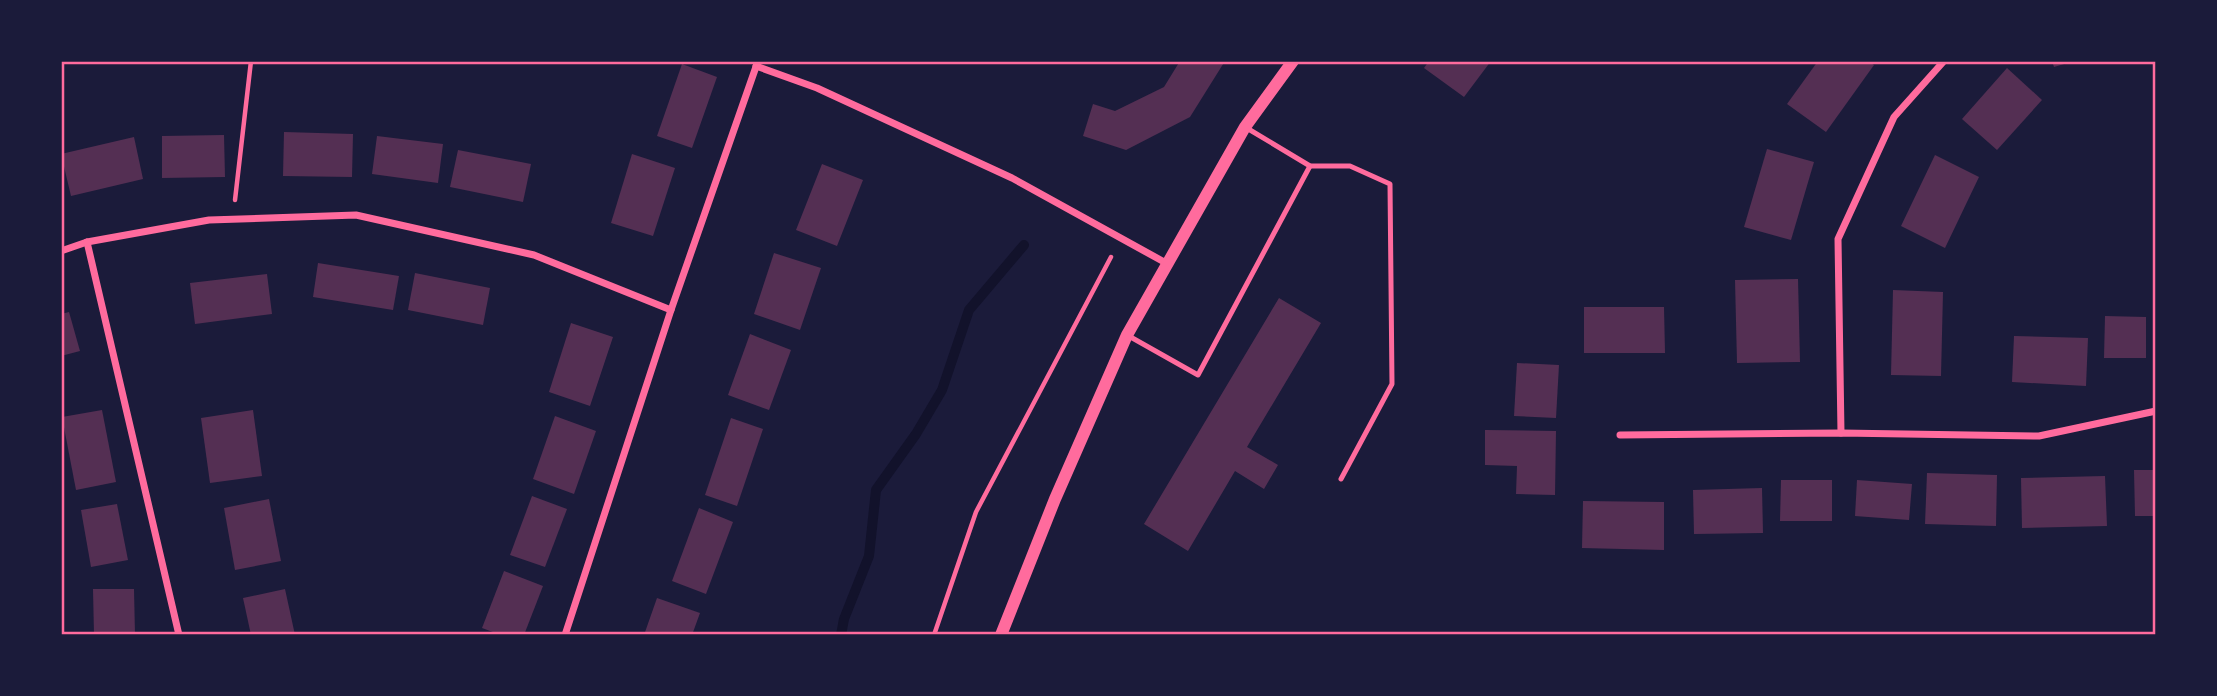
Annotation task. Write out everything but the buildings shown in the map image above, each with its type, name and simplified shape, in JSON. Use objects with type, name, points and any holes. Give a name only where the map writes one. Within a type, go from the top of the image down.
[{"type":"street","points":[[1001,635],[1055,499],[1127,335],[1245,127],[1293,61]]},
{"type":"street","points":[[1841,433],[1838,239],[1894,117],[1944,61]]},
{"type":"street","points":[[565,635],[671,310],[757,64],[817,88],[1012,178],[1166,263]]},
{"type":"street","points":[[61,251],[87,242],[209,220],[356,215],[534,255],[671,310]]},
{"type":"street","points":[[87,242],[179,635]]},
{"type":"street","points":[[1619,435],[1841,433],[2039,436],[2156,411]]},
{"type":"lane","points":[[1245,127],[1310,166],[1350,166],[1390,184],[1392,384],[1341,480]]},
{"type":"lane","points":[[1127,335],[1198,375],[1310,166]]},
{"type":"path","points":[[233,219],[251,61]]},
{"type":"path","points":[[934,635],[976,512],[1121,238]]},
{"type":"waterway","points":[[841,635],[844,619],[869,556],[876,490],[916,434],[942,390],[969,310],[1024,245]]}]
